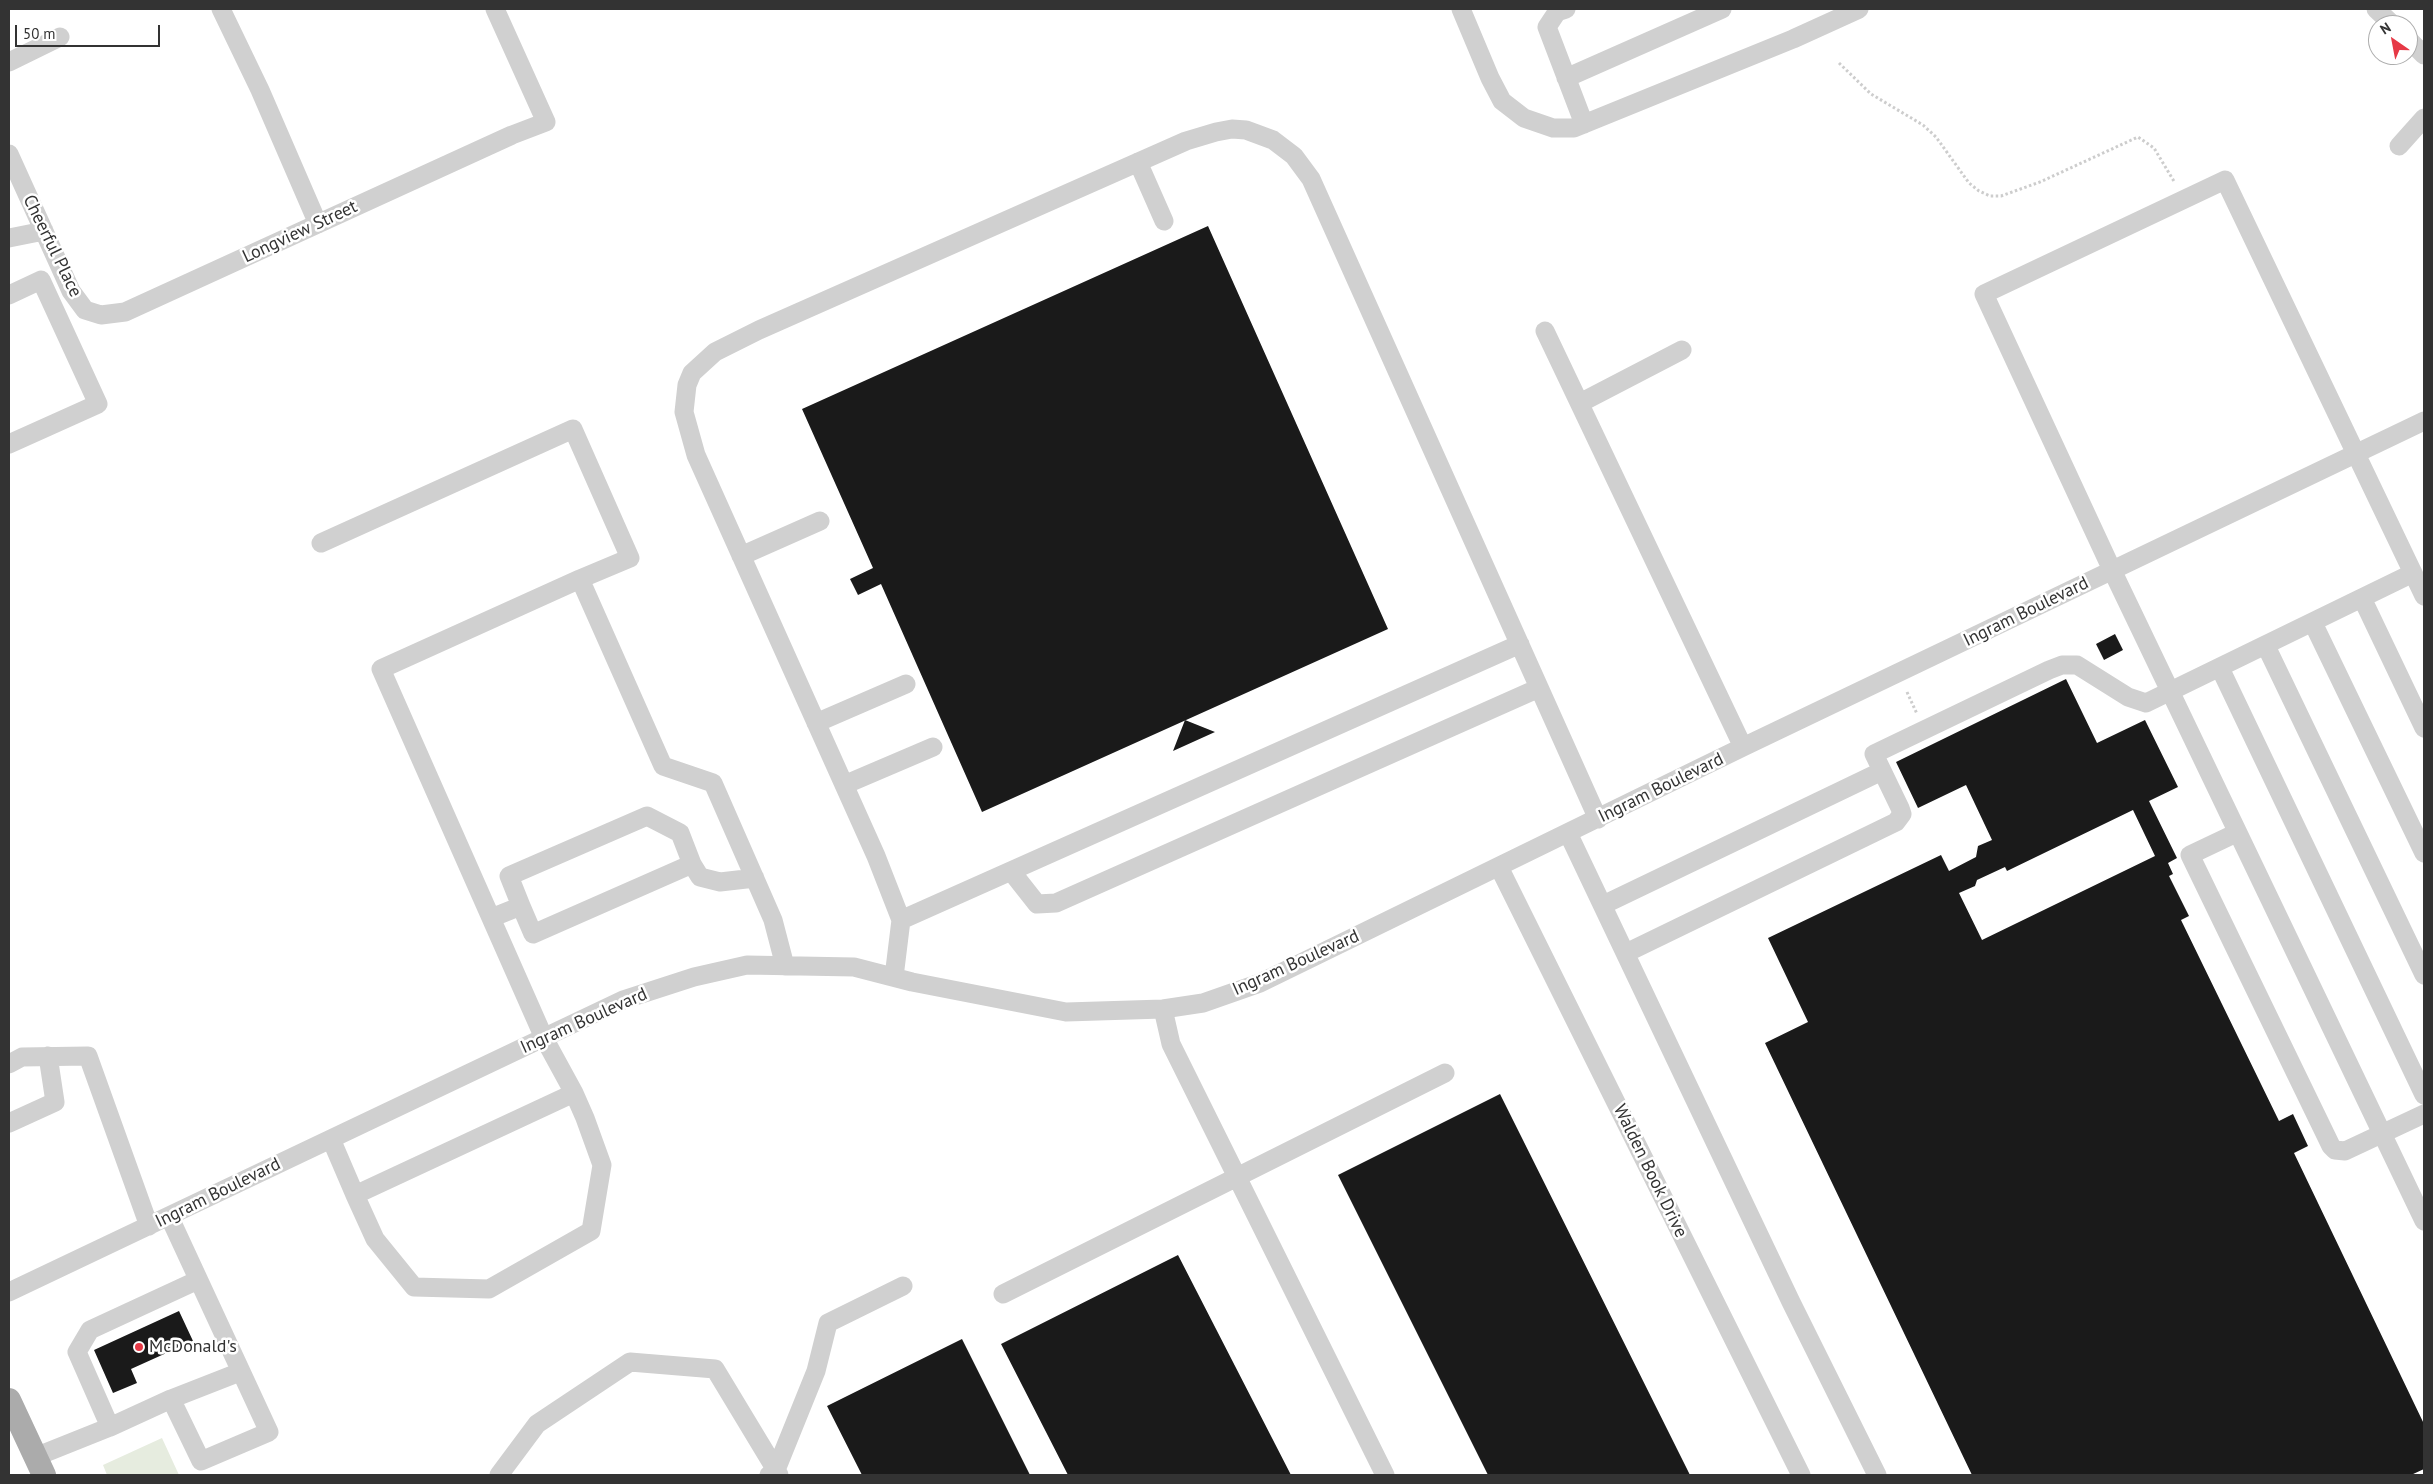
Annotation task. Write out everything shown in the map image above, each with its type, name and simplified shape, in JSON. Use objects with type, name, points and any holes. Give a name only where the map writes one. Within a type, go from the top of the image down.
[{"type":"main road","points":[[9,1400],[40,1466]]},
{"type":"street","points":[[221,9],[260,90],[318,224]]},
{"type":"street","name":"Longview Street","points":[[85,310],[101,316],[125,312],[512,135],[546,122],[495,9]]},
{"type":"street","points":[[1461,9],[1490,78],[1502,101],[1524,118],[1553,128],[1574,128],[1793,39],[1859,9]]},
{"type":"street","points":[[1566,9],[1557,12],[1547,28],[1584,124]]},
{"type":"street","points":[[1566,78],[1722,9]]},
{"type":"street","points":[[9,62],[60,38]]},
{"type":"street","points":[[2399,146],[2424,118]]},
{"type":"street","points":[[894,977],[900,920],[876,856],[696,455],[687,429],[684,412],[687,385],[692,373],[715,352],[759,330],[1200,136],[1232,129],[1246,130],[1273,140],[1284,147],[1303,166],[1311,179],[1598,819]]},
{"type":"street","name":"Cheerful Place","points":[[9,154],[71,291],[85,310]]},
{"type":"street","points":[[1138,162],[1164,221]]},
{"type":"street","points":[[2424,596],[2225,180],[1984,294],[2112,570],[2424,1221]]},
{"type":"street","points":[[9,238],[44,231]]},
{"type":"street","points":[[9,295],[41,280],[98,404],[9,444]]},
{"type":"street","points":[[1545,331],[1743,747]]},
{"type":"street","points":[[1580,403],[1682,350]]},
{"type":"street","name":"Ingram Boulevard","points":[[9,1292],[623,1000],[694,977],[747,965],[854,967],[1066,1012],[1163,1009],[1203,1003],[1260,983],[1743,747],[2356,454],[2423,425]]},
{"type":"street","points":[[321,543],[573,429],[630,558],[381,669],[544,1038],[574,1093],[585,1118],[602,1165],[591,1231],[490,1289],[414,1288],[375,1239],[331,1139]]},
{"type":"street","points":[[741,556],[820,521]]},
{"type":"street","points":[[1626,953],[1896,822],[1902,814],[1874,754],[2057,666],[2073,664],[2083,667],[2141,703],[2170,692],[2413,574]]},
{"type":"street","points":[[580,579],[662,766],[713,783],[774,920],[785,966]]},
{"type":"street","points":[[2362,598],[2424,728]]},
{"type":"street","points":[[2313,622],[2424,853]]},
{"type":"street","points":[[900,920],[1520,644]]},
{"type":"street","points":[[2266,646],[2424,975]]},
{"type":"street","points":[[2220,668],[2424,1095]]},
{"type":"street","points":[[816,723],[906,684]]},
{"type":"street","points":[[1011,871],[1037,904],[1056,903],[1539,688]]},
{"type":"street","points":[[844,786],[933,747]]},
{"type":"street","points":[[1603,905],[1882,771]]},
{"type":"street","points":[[692,864],[533,934],[509,876],[647,816],[680,834],[692,864],[700,877],[720,882],[755,878]]},
{"type":"street","points":[[1568,833],[1877,1475]]},
{"type":"street","points":[[2230,836],[2190,856],[2331,1146],[2336,1150],[2345,1151],[2424,1114]]},
{"type":"street","name":"Walden Book Drive","points":[[1499,867],[1801,1475]]},
{"type":"street","points":[[491,918],[521,906]]},
{"type":"street","points":[[1163,1009],[1171,1044],[1385,1475]]},
{"type":"street","points":[[9,1123],[55,1102],[48,1056]]},
{"type":"street","points":[[9,1064],[22,1057],[88,1056],[149,1226]]},
{"type":"street","points":[[1003,1294],[1235,1176],[1445,1073]]},
{"type":"street","points":[[355,1195],[574,1093]]},
{"type":"street","points":[[168,1216],[269,1432],[201,1461],[171,1399]]},
{"type":"street","points":[[110,1427],[76,1352],[90,1330],[198,1280]]},
{"type":"street","points":[[775,1473],[816,1370],[828,1323],[903,1286]]},
{"type":"street","points":[[499,1475],[537,1424],[630,1362],[715,1369],[775,1473]]},
{"type":"street","points":[[40,1466],[110,1427],[171,1399],[240,1372]]},
{"type":"path","points":[[1839,63],[1871,94],[1924,125],[1936,137],[1969,183],[1979,191],[1990,196],[2001,196],[2040,182],[2138,137],[2149,142],[2159,154],[2182,200]]},
{"type":"path","points":[[1907,692],[1919,719]]},
{"type":"shaded area","points":[[162,1438],[179,1475],[107,1475],[103,1465]]},
{"type":"building","points":[[1208,226],[1388,629],[982,812],[881,584],[858,595],[850,579],[873,568],[802,409]]},
{"type":"building","points":[[2115,634],[2123,650],[2104,660],[2096,644]]},
{"type":"building","points":[[2066,679],[2097,743],[2145,720],[2178,787],[2149,801],[2177,858],[2168,863],[2173,874],[2169,876],[2189,916],[2181,920],[2279,1121],[2293,1114],[2308,1146],[2294,1153],[2424,1424],[2424,1469],[2411,1475],[1972,1475],[1765,1043],[1808,1022],[1768,938],[1941,855],[1949,871],[1976,857],[1978,846],[1992,840],[1966,785],[1918,808],[1896,762]],"holes":[[[2133,810],[2155,856],[1982,940],[1959,893],[1975,886],[1977,880],[2005,867],[2007,871]]]},
{"type":"building","points":[[1185,720],[1215,732],[1173,751]]},
{"type":"building","points":[[1500,1094],[1690,1475],[1488,1475],[1338,1175]]},
{"type":"building","points":[[1178,1255],[1291,1475],[1068,1475],[1001,1344]]},
{"type":"building","points":[[179,1311],[193,1341],[131,1369],[137,1383],[113,1393],[94,1350]]},
{"type":"building","points":[[962,1339],[1030,1475],[862,1475],[827,1406]]},
{"type":"place","name":"McDonald's","points":[[139,1347]]}]
